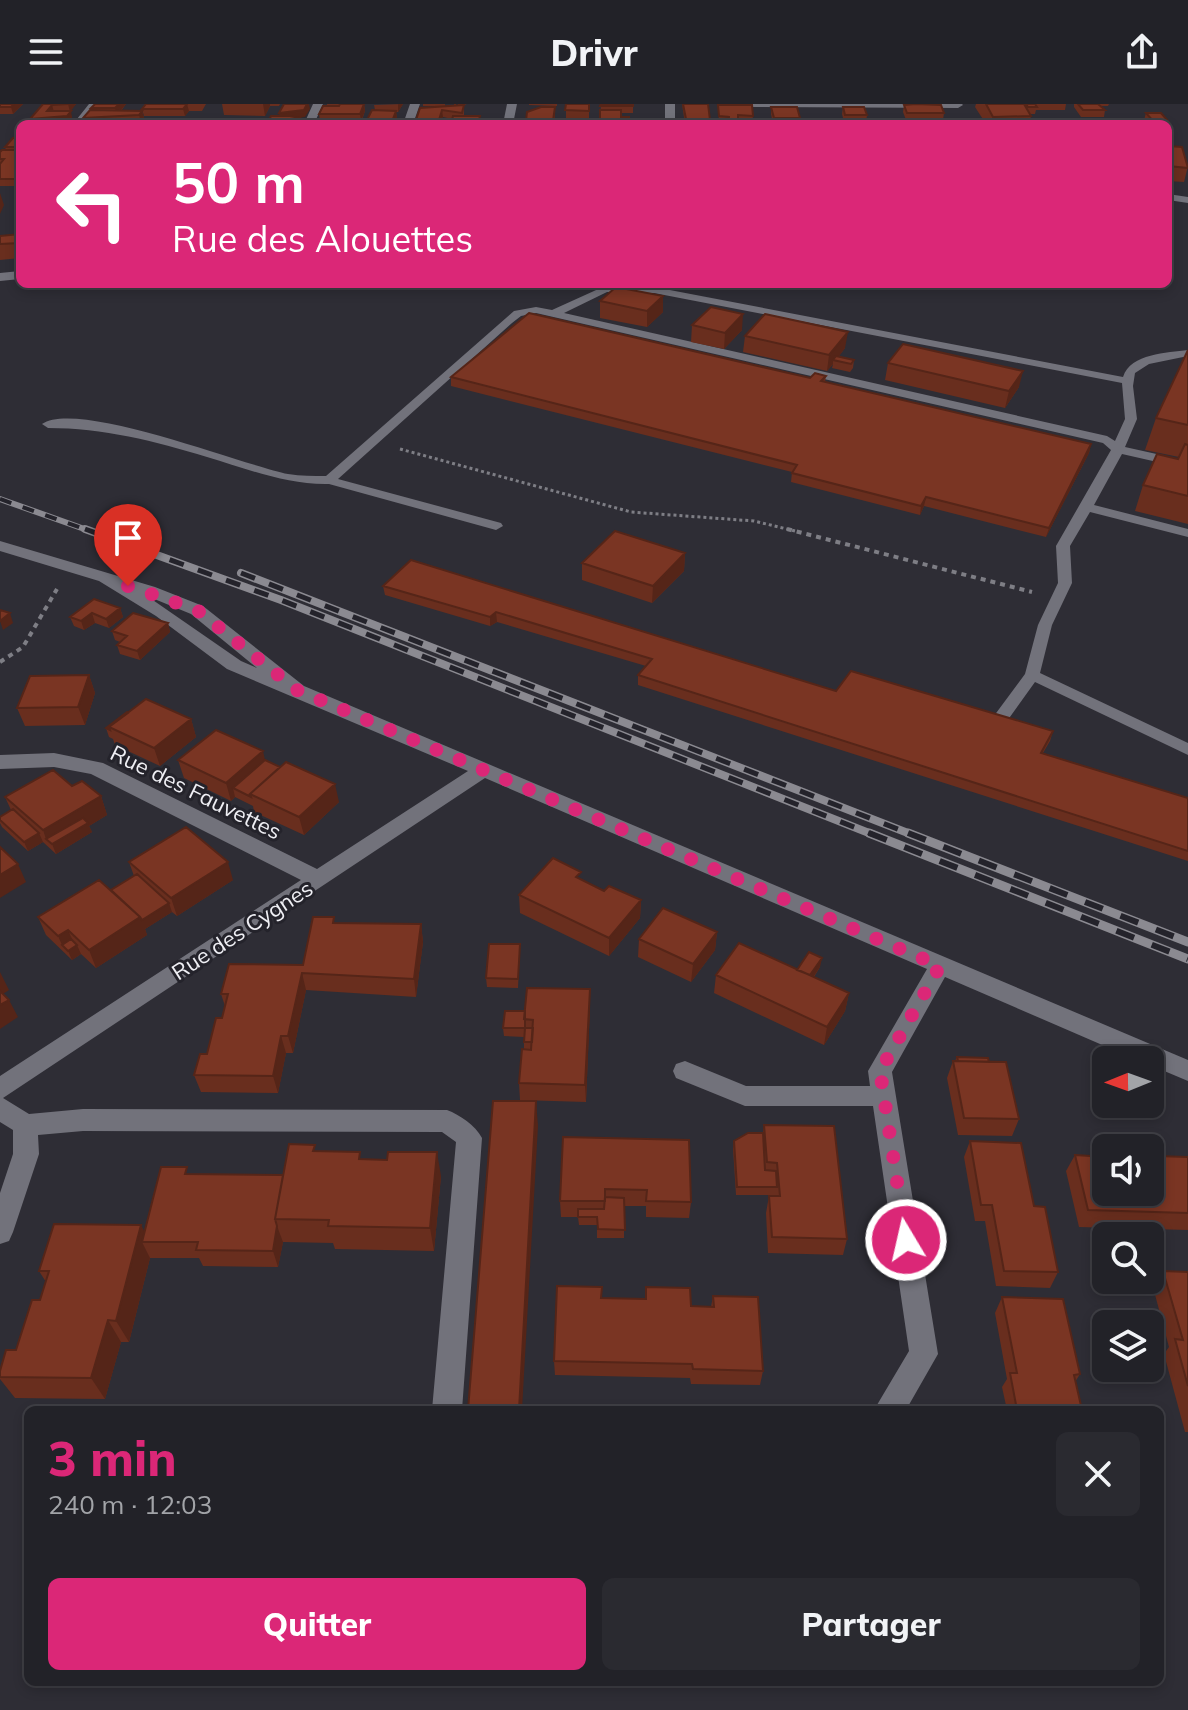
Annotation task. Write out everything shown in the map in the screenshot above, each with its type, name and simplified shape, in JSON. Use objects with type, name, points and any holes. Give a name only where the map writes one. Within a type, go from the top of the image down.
[{"type":"street","points":[[81,120],[94,104]]},
{"type":"street","points":[[742,104],[817,109],[959,108]]},
{"type":"street","points":[[0,546],[107,581],[162,612],[234,665],[1188,1071]]},
{"type":"street","name":"Rue des Fauvettes","points":[[0,762],[54,760],[96,768],[318,879]]},
{"type":"street","name":"Rue des Cygnes","points":[[0,1089],[484,770]]},
{"type":"street","points":[[892,1406],[924,1354],[880,1071],[940,966]]},
{"type":"street","points":[[685,1071],[745,1096],[884,1096]]},
{"type":"street","points":[[0,1108],[25,1125],[83,1120],[447,1121],[469,1138],[447,1406]]},
{"type":"street","points":[[0,1232],[26,1154],[25,1125]]},
{"type":"lane","points":[[553,314],[605,289],[654,290],[1128,381]]},
{"type":"lane","points":[[329,480],[518,313],[536,310],[1107,440],[1117,449],[1188,465]]},
{"type":"lane","points":[[996,724],[1032,675],[1045,625],[1065,583],[1063,546],[1131,419],[1130,372],[1145,361],[1188,353]]},
{"type":"lane","points":[[48,424],[71,423],[150,438],[294,482],[329,480],[496,526]]},
{"type":"lane","points":[[118,443],[150,438]]},
{"type":"lane","points":[[1084,506],[1188,533]]},
{"type":"lane","points":[[1032,675],[1188,750]]},
{"type":"path","points":[[391,446],[631,512],[664,517],[754,521],[1045,594]]},
{"type":"path","points":[[0,662],[23,647],[68,569]]},
{"type":"building","points":[[43,104],[68,104],[52,105],[47,111],[71,111],[67,116],[30,119]]},
{"type":"building","points":[[95,104],[119,104],[115,108],[91,108]]},
{"type":"building","points":[[146,104],[187,104],[183,109],[142,109]]},
{"type":"building","points":[[284,104],[307,104],[304,110],[279,113]]},
{"type":"building","points":[[364,104],[360,114],[319,114],[323,106]]},
{"type":"building","points":[[566,104],[589,104],[589,111],[565,110]]},
{"type":"building","points":[[633,104],[633,106],[600,106]]},
{"type":"building","points":[[683,104],[708,104],[710,120],[686,119]]},
{"type":"building","points":[[986,104],[1024,104],[1031,116],[993,117]]},
{"type":"building","points":[[1078,104],[1098,104],[1105,110],[1083,110]]},
{"type":"building","points":[[464,105],[462,113],[442,110],[439,120],[416,120],[420,108]]},
{"type":"building","points":[[718,105],[752,105],[753,116],[738,115],[738,120],[729,120],[729,117],[719,116]]},
{"type":"building","points":[[904,105],[941,105],[944,113],[907,113]]},
{"type":"building","points":[[541,107],[555,107],[553,120],[526,120],[527,112]]},
{"type":"building","points":[[771,107],[797,107],[800,118],[774,118]]},
{"type":"building","points":[[843,107],[864,107],[867,115],[845,115]]},
{"type":"building","points":[[90,110],[142,111],[139,115],[83,118]]},
{"type":"building","points":[[372,110],[396,111],[393,120],[367,120]]},
{"type":"building","points":[[600,110],[621,110],[621,117],[629,117],[629,120],[600,120]]},
{"type":"building","points":[[1146,113],[1161,113],[1167,120],[1152,120]]},
{"type":"building","points":[[271,116],[300,118],[298,120],[269,120]]},
{"type":"building","points":[[453,116],[480,116],[479,120],[452,120]]},
{"type":"building","points":[[16,138],[16,147],[5,147]]},
{"type":"building","points":[[1172,146],[1182,147],[1188,168],[1172,166]]},
{"type":"building","points":[[16,150],[15,179],[0,179],[0,164],[4,159],[0,159],[0,152]]},
{"type":"building","points":[[16,234],[16,243],[0,244],[0,236]]},
{"type":"building","points":[[615,288],[663,296],[647,311],[600,301]]},
{"type":"building","points":[[711,307],[743,314],[725,333],[692,325]]},
{"type":"building","points":[[529,313],[810,378],[815,373],[826,376],[821,381],[1091,444],[1049,528],[926,497],[921,506],[792,473],[797,465],[451,377]]},
{"type":"building","points":[[765,314],[848,332],[829,355],[745,336]]},
{"type":"building","points":[[903,344],[1023,371],[1009,391],[888,363]]},
{"type":"building","points":[[1188,350],[1188,425],[1156,418]]},
{"type":"building","points":[[836,356],[854,360],[851,364],[833,360]]},
{"type":"building","points":[[1185,444],[1188,445],[1188,496],[1143,485],[1157,454],[1178,459]]},
{"type":"building","points":[[615,531],[685,553],[653,586],[582,563]]},
{"type":"building","points":[[411,560],[836,691],[851,671],[1053,731],[1041,753],[1188,798],[1188,851],[638,675],[652,659],[496,612],[490,617],[383,586]]},
{"type":"building","points":[[94,599],[120,608],[106,619],[92,613],[81,621],[70,617]]},
{"type":"building","points":[[0,610],[10,613],[0,621]]},
{"type":"building","points":[[133,613],[168,623],[137,651],[117,645],[127,636],[112,631]]},
{"type":"building","points":[[89,675],[78,707],[17,708],[30,676]]},
{"type":"building","points":[[146,699],[191,719],[154,748],[109,727]]},
{"type":"building","points":[[216,730],[263,751],[226,783],[178,760]]},
{"type":"building","points":[[265,760],[280,767],[250,794],[251,797],[233,788]]},
{"type":"building","points":[[286,762],[335,784],[299,817],[250,794]]},
{"type":"building","points":[[53,770],[72,786],[82,781],[101,796],[43,830],[5,797]]},
{"type":"building","points":[[13,809],[39,833],[24,842],[0,820]]},
{"type":"building","points":[[83,818],[88,823],[52,844],[46,839]]},
{"type":"building","points":[[186,827],[228,862],[171,898],[129,862]]},
{"type":"building","points":[[0,847],[18,864],[0,875]]},
{"type":"building","points":[[553,858],[581,872],[576,877],[604,891],[609,886],[641,900],[609,938],[519,895]]},
{"type":"building","points":[[137,874],[169,903],[142,920],[111,890]]},
{"type":"building","points":[[99,880],[140,917],[89,950],[68,930],[58,936],[38,917]]},
{"type":"building","points":[[663,908],[717,932],[693,964],[639,939]]},
{"type":"building","points":[[313,917],[334,917],[333,923],[421,924],[414,979],[302,973],[288,1036],[281,1036],[273,1076],[194,1075],[200,1054],[207,1054],[216,1018],[222,1018],[228,994],[221,994],[229,964],[303,965]]},
{"type":"building","points":[[71,939],[77,945],[68,951],[62,945]]},
{"type":"building","points":[[739,943],[849,993],[827,1027],[716,975]]},
{"type":"building","points":[[489,944],[520,944],[518,979],[486,978]]},
{"type":"building","points":[[809,952],[822,958],[810,975],[797,970]]},
{"type":"building","points":[[527,988],[590,989],[585,1085],[519,1083],[522,1049],[531,1050],[533,1020],[524,1019]]},
{"type":"building","points":[[0,991],[9,1000],[0,1005]]},
{"type":"building","points":[[505,1011],[525,1011],[525,1028],[503,1028]]},
{"type":"building","points":[[525,1028],[533,1028],[532,1042],[524,1042]]},
{"type":"building","points":[[957,1057],[988,1058],[989,1062],[958,1061]]},
{"type":"building","points":[[953,1061],[1006,1062],[1019,1119],[964,1118]]},
{"type":"building","points":[[493,1101],[536,1101],[519,1406],[468,1406]]},
{"type":"building","points":[[764,1125],[834,1126],[847,1239],[772,1237],[769,1196],[780,1196],[777,1163],[767,1162]]},
{"type":"building","points":[[748,1133],[763,1133],[765,1170],[776,1171],[777,1187],[737,1187],[734,1141]]},
{"type":"building","points":[[563,1137],[689,1140],[691,1202],[646,1201],[647,1190],[605,1189],[605,1201],[560,1201]]},
{"type":"building","points":[[970,1141],[1021,1143],[1034,1206],[1045,1207],[1058,1272],[1004,1271],[992,1205],[981,1205]]},
{"type":"building","points":[[289,1144],[315,1145],[313,1151],[360,1152],[359,1159],[387,1160],[388,1152],[437,1152],[430,1228],[328,1226],[329,1220],[275,1219]]},
{"type":"building","points":[[1075,1155],[1092,1156],[1092,1206],[1164,1206],[1164,1156],[1188,1157],[1188,1213],[1088,1210]]},
{"type":"building","points":[[161,1167],[187,1167],[185,1174],[283,1175],[273,1251],[196,1250],[198,1242],[142,1242]]},
{"type":"building","points":[[605,1197],[624,1198],[625,1230],[598,1229],[597,1217],[578,1217],[578,1209],[604,1209]]},
{"type":"building","points":[[54,1224],[141,1225],[116,1321],[108,1320],[91,1378],[0,1377],[6,1350],[16,1350],[32,1300],[40,1300],[49,1271],[39,1271]]},
{"type":"building","points":[[1164,1271],[1188,1272],[1188,1386],[1175,1339],[1183,1340]]},
{"type":"building","points":[[557,1286],[602,1287],[601,1298],[646,1299],[646,1287],[690,1288],[691,1306],[714,1307],[713,1296],[758,1297],[763,1371],[693,1369],[692,1364],[554,1361]]},
{"type":"building","points":[[1002,1297],[1063,1299],[1080,1374],[1074,1375],[1081,1406],[1016,1406],[1010,1373],[1017,1373]]},
{"type":"railway","points":[[0,499],[90,531]]},
{"type":"railway","points":[[85,529],[281,600],[874,835]]},
{"type":"railway","points":[[241,573],[913,835]]},
{"type":"railway","points":[[869,833],[1188,959]]},
{"type":"railway","points":[[908,833],[1188,942]]},
{"type":"route","points":[[128,586],[197,610],[221,626],[248,653],[297,690],[940,966],[880,1071],[906,1240]]}]
